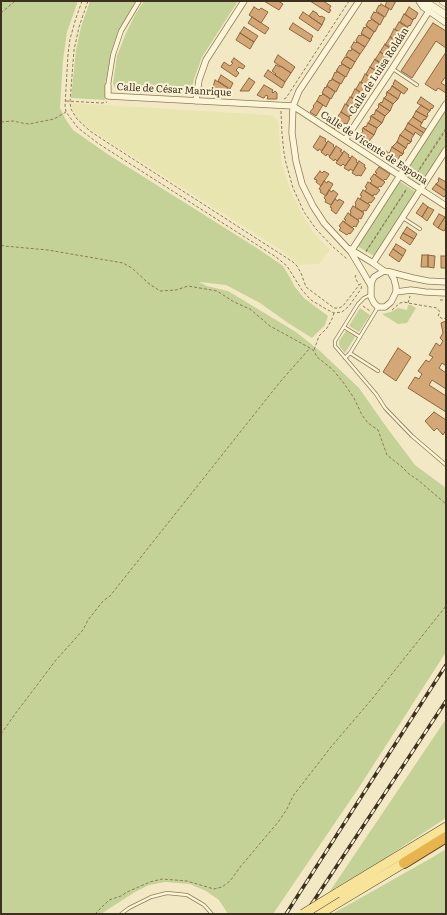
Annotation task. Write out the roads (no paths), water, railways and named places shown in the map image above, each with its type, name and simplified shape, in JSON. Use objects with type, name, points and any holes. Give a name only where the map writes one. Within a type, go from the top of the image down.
[{"type":"highway","points":[[404,863],[446,837]]},
{"type":"main road","points":[[303,914],[446,826]]},
{"type":"main road","points":[[319,914],[404,863],[446,840]]},
{"type":"street","name":"Calle de César Manrique","points":[[139,1],[121,32],[113,54],[108,96],[292,106]]},
{"type":"street","points":[[196,100],[199,80],[206,60],[244,1]]},
{"type":"street","points":[[359,1],[300,91],[292,106],[292,133],[296,161],[302,184],[313,206],[324,223],[338,240],[351,252],[371,286]]},
{"type":"street","points":[[419,1],[423,7],[446,23]]},
{"type":"street","points":[[424,1],[446,15]]},
{"type":"street","name":"Calle de Luisa Roldán","points":[[345,140],[428,11]]},
{"type":"street","points":[[352,250],[446,104]]},
{"type":"street","name":"Calle de Vicente de Espona","points":[[292,106],[446,206]]},
{"type":"street","points":[[373,263],[446,150]]},
{"type":"street","points":[[338,240],[352,250],[364,255],[387,272],[394,279],[396,292],[391,302],[385,306],[378,307],[371,297],[372,281],[374,277],[387,272],[428,281],[446,282]]},
{"type":"street","points":[[396,292],[411,290],[446,293]]},
{"type":"lane","points":[[392,69],[417,85]]},
{"type":"lane","points":[[403,217],[420,229]]},
{"type":"lane","points":[[371,294],[358,304],[335,341],[335,346],[376,394],[385,408],[412,436],[446,465]]},
{"type":"lane","points":[[345,358],[350,353],[378,307]]},
{"type":"lane","points":[[344,326],[360,336]]},
{"type":"lane","points":[[350,353],[378,371]]},
{"type":"lane","points":[[121,914],[129,908],[151,897],[167,893],[187,895],[204,905],[212,914]]},
{"type":"railway","points":[[286,914],[446,665]]},
{"type":"railway","points":[[305,914],[446,701]]}]
